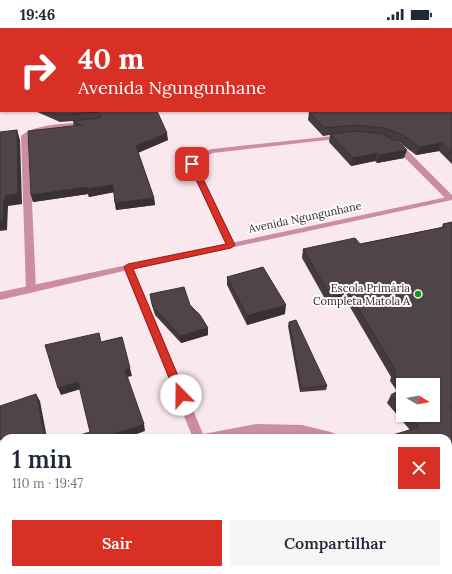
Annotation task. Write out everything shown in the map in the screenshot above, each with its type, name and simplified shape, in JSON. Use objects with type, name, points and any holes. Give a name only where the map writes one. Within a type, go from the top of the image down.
[{"type":"street","points":[[31,290],[25,136],[31,132],[41,129],[92,123]]},
{"type":"street","points":[[231,245],[192,164],[197,157],[212,151],[354,136]]},
{"type":"street","points":[[389,142],[402,150],[451,198]]},
{"type":"street","name":"Avenida Ngungunhane","points":[[0,296],[451,198]]},
{"type":"street","points":[[128,267],[197,434]]},
{"type":"street","points":[[232,434],[256,430],[302,431],[315,434]]},
{"type":"building","points":[[50,112],[98,112],[58,115]]},
{"type":"building","points":[[98,112],[157,112],[167,133],[136,146],[154,198],[115,203],[113,185],[31,195],[28,131],[81,125],[73,121],[100,118],[100,113]]},
{"type":"building","points":[[309,112],[452,112],[452,153],[442,143],[419,147],[403,135],[384,128],[356,125],[324,128]]},
{"type":"building","points":[[17,130],[18,194],[4,196],[3,220],[0,220],[0,132]]},
{"type":"building","points":[[356,131],[383,134],[402,145],[407,150],[379,155],[377,153],[353,158],[330,134]]},
{"type":"building","points":[[452,222],[452,406],[450,407],[452,409],[452,434],[396,434],[419,427],[414,422],[440,422],[440,378],[397,378],[393,373],[396,371],[349,293],[331,297],[303,249],[355,238],[360,244],[445,227],[443,224]]},
{"type":"building","points":[[263,267],[286,305],[247,316],[227,277]]},
{"type":"building","points":[[184,287],[190,305],[200,315],[208,328],[180,336],[153,307],[150,294]]},
{"type":"building","points":[[296,320],[327,386],[301,388],[289,322]]},
{"type":"building","points":[[99,333],[101,342],[122,337],[130,368],[125,370],[144,424],[113,434],[83,434],[90,432],[78,382],[58,388],[45,345]]},
{"type":"building","points":[[396,392],[396,401],[391,395]]},
{"type":"building","points":[[36,394],[44,434],[0,434],[0,406]]},
{"type":"place","name":"Escola Primária Completa Matola A","points":[[418,294]]},
{"type":"route","points":[[181,395],[128,267],[231,245],[192,164]]}]
